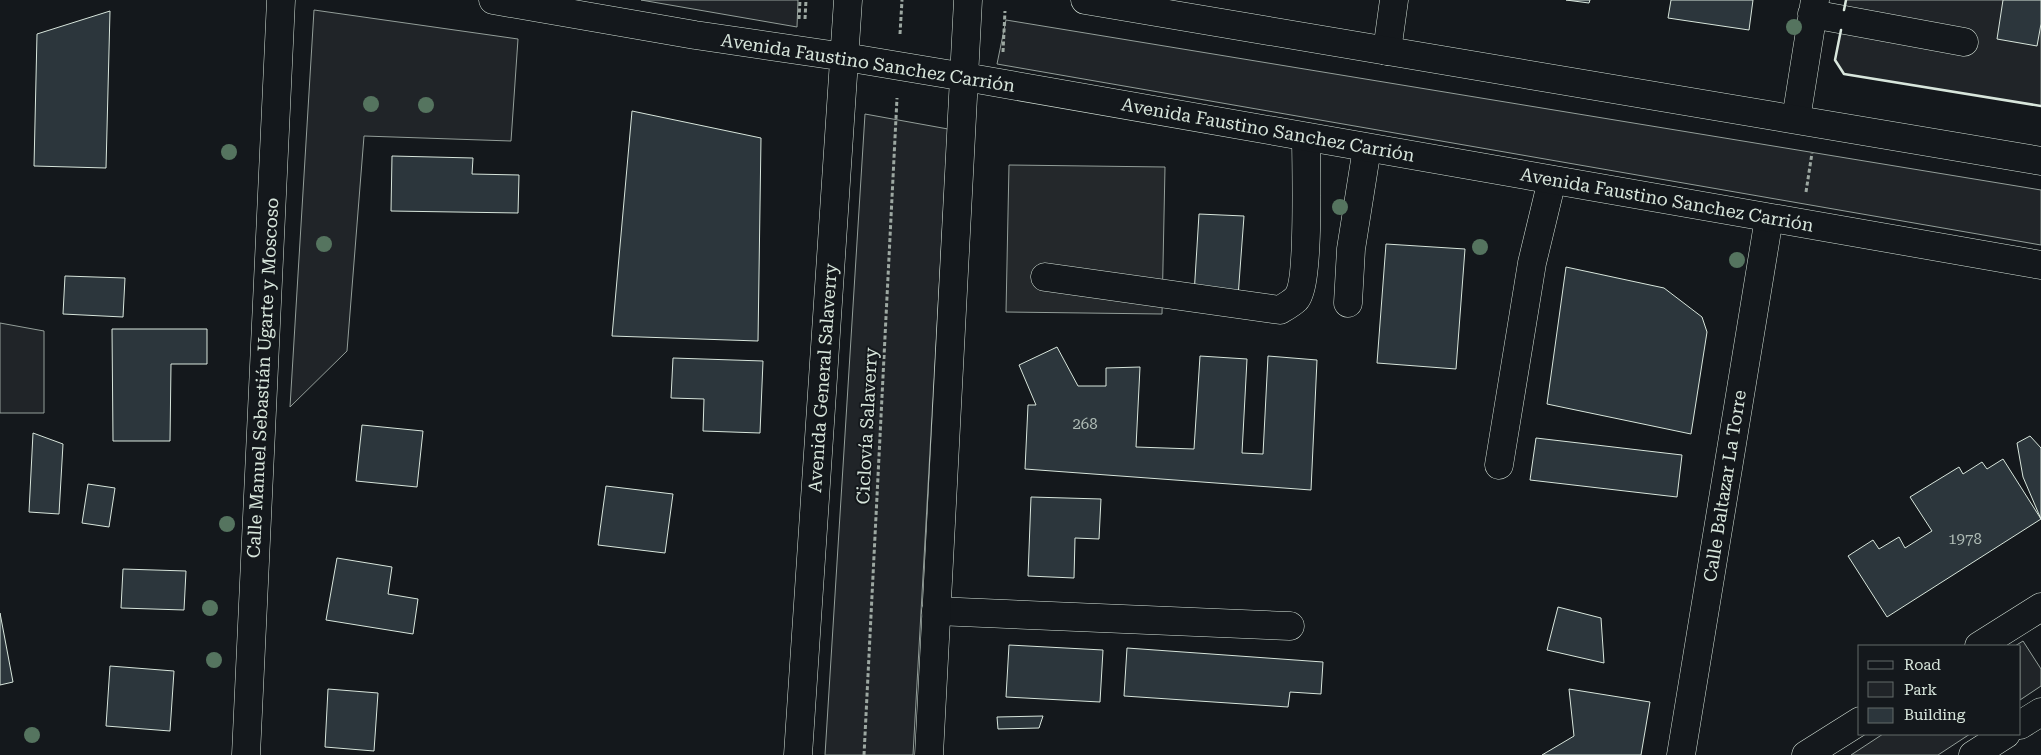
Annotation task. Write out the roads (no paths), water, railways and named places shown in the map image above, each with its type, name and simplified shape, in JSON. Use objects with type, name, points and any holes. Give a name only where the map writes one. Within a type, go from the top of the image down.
[{"type":"main road","name":"Calle Manuel Sebastián Ugarte y Moscoso","points":[[246,755],[281,0]]},
{"type":"main road","name":"Avenida Faustino Sanchez Carrión","points":[[493,0],[695,35],[965,77],[2041,265]]},
{"type":"main road","name":"Avenida General Salaverry","points":[[798,755],[848,0]]},
{"type":"main road","points":[[929,755],[968,0]]},
{"type":"main road","points":[[1085,0],[2041,161]]},
{"type":"main road","points":[[1388,51],[1394,0]]},
{"type":"main road","points":[[1806,121],[1813,7],[1964,42]]},
{"type":"main road","points":[[1045,277],[1280,310],[1297,298],[1303,279],[1306,212],[1306,137]]},
{"type":"main road","points":[[1348,303],[1351,249],[1367,148]]},
{"type":"main road","points":[[1499,465],[1532,263],[1552,180]]},
{"type":"main road","name":"Calle Baltazar La Torre","points":[[1681,755],[1769,218]]},
{"type":"main road","points":[[1981,645],[2041,607]]},
{"type":"main road","points":[[936,611],[1290,626]]},
{"type":"main road","points":[[2021,724],[2041,712]]},
{"type":"main road","points":[[1806,755],[1858,722]]},
{"type":"main road","points":[[1973,755],[2004,735]]}]
